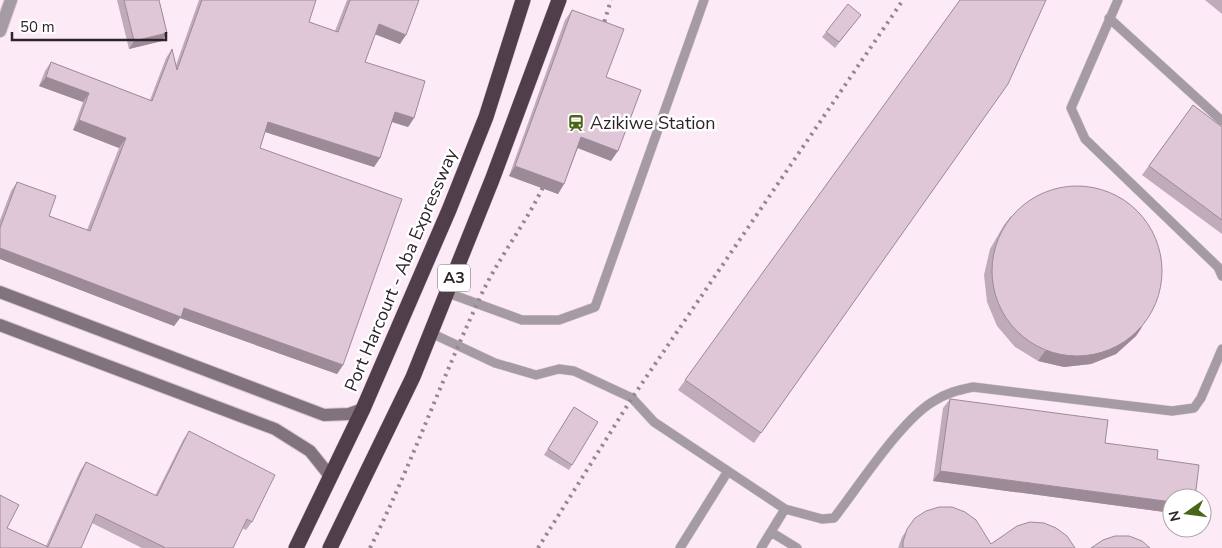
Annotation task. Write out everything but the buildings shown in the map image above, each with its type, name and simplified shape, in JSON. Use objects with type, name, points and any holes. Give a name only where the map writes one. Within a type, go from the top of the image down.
[{"type":"highway","name":"Port Harcourt - Aba Expressway","points":[[296,548],[363,409],[486,116],[523,0]]},
{"type":"highway","name":"A3","points":[[330,548],[413,377],[448,293],[559,0]]},
{"type":"street","points":[[0,31],[11,0]]},
{"type":"street","points":[[0,292],[324,415],[349,414],[363,409]]},
{"type":"street","points":[[0,325],[275,429],[310,451],[330,476]]},
{"type":"lane","points":[[448,293],[522,320],[558,320],[595,307],[704,0]]},
{"type":"lane","points":[[1118,0],[1071,108],[1085,139],[1218,267],[1222,276]]},
{"type":"lane","points":[[1109,18],[1222,121]]},
{"type":"lane","points":[[431,333],[495,363],[536,375],[559,369],[574,371],[624,394],[632,398],[654,422],[785,509],[822,520],[834,518],[905,426],[932,402],[952,391],[973,387],[1172,411],[1194,408],[1201,398],[1222,349]]},
{"type":"lane","points":[[680,548],[728,471]]},
{"type":"lane","points":[[761,548],[785,509]]},
{"type":"lane","points":[[771,532],[797,548]]},
{"type":"railway","points":[[600,36],[611,0]]},
{"type":"railway","points":[[538,548],[632,398],[903,0]]},
{"type":"railway","points":[[370,548],[385,518],[486,286],[532,208],[548,176]]},
{"type":"place","name":"Azikiwe Station","points":[[576,123]]}]
